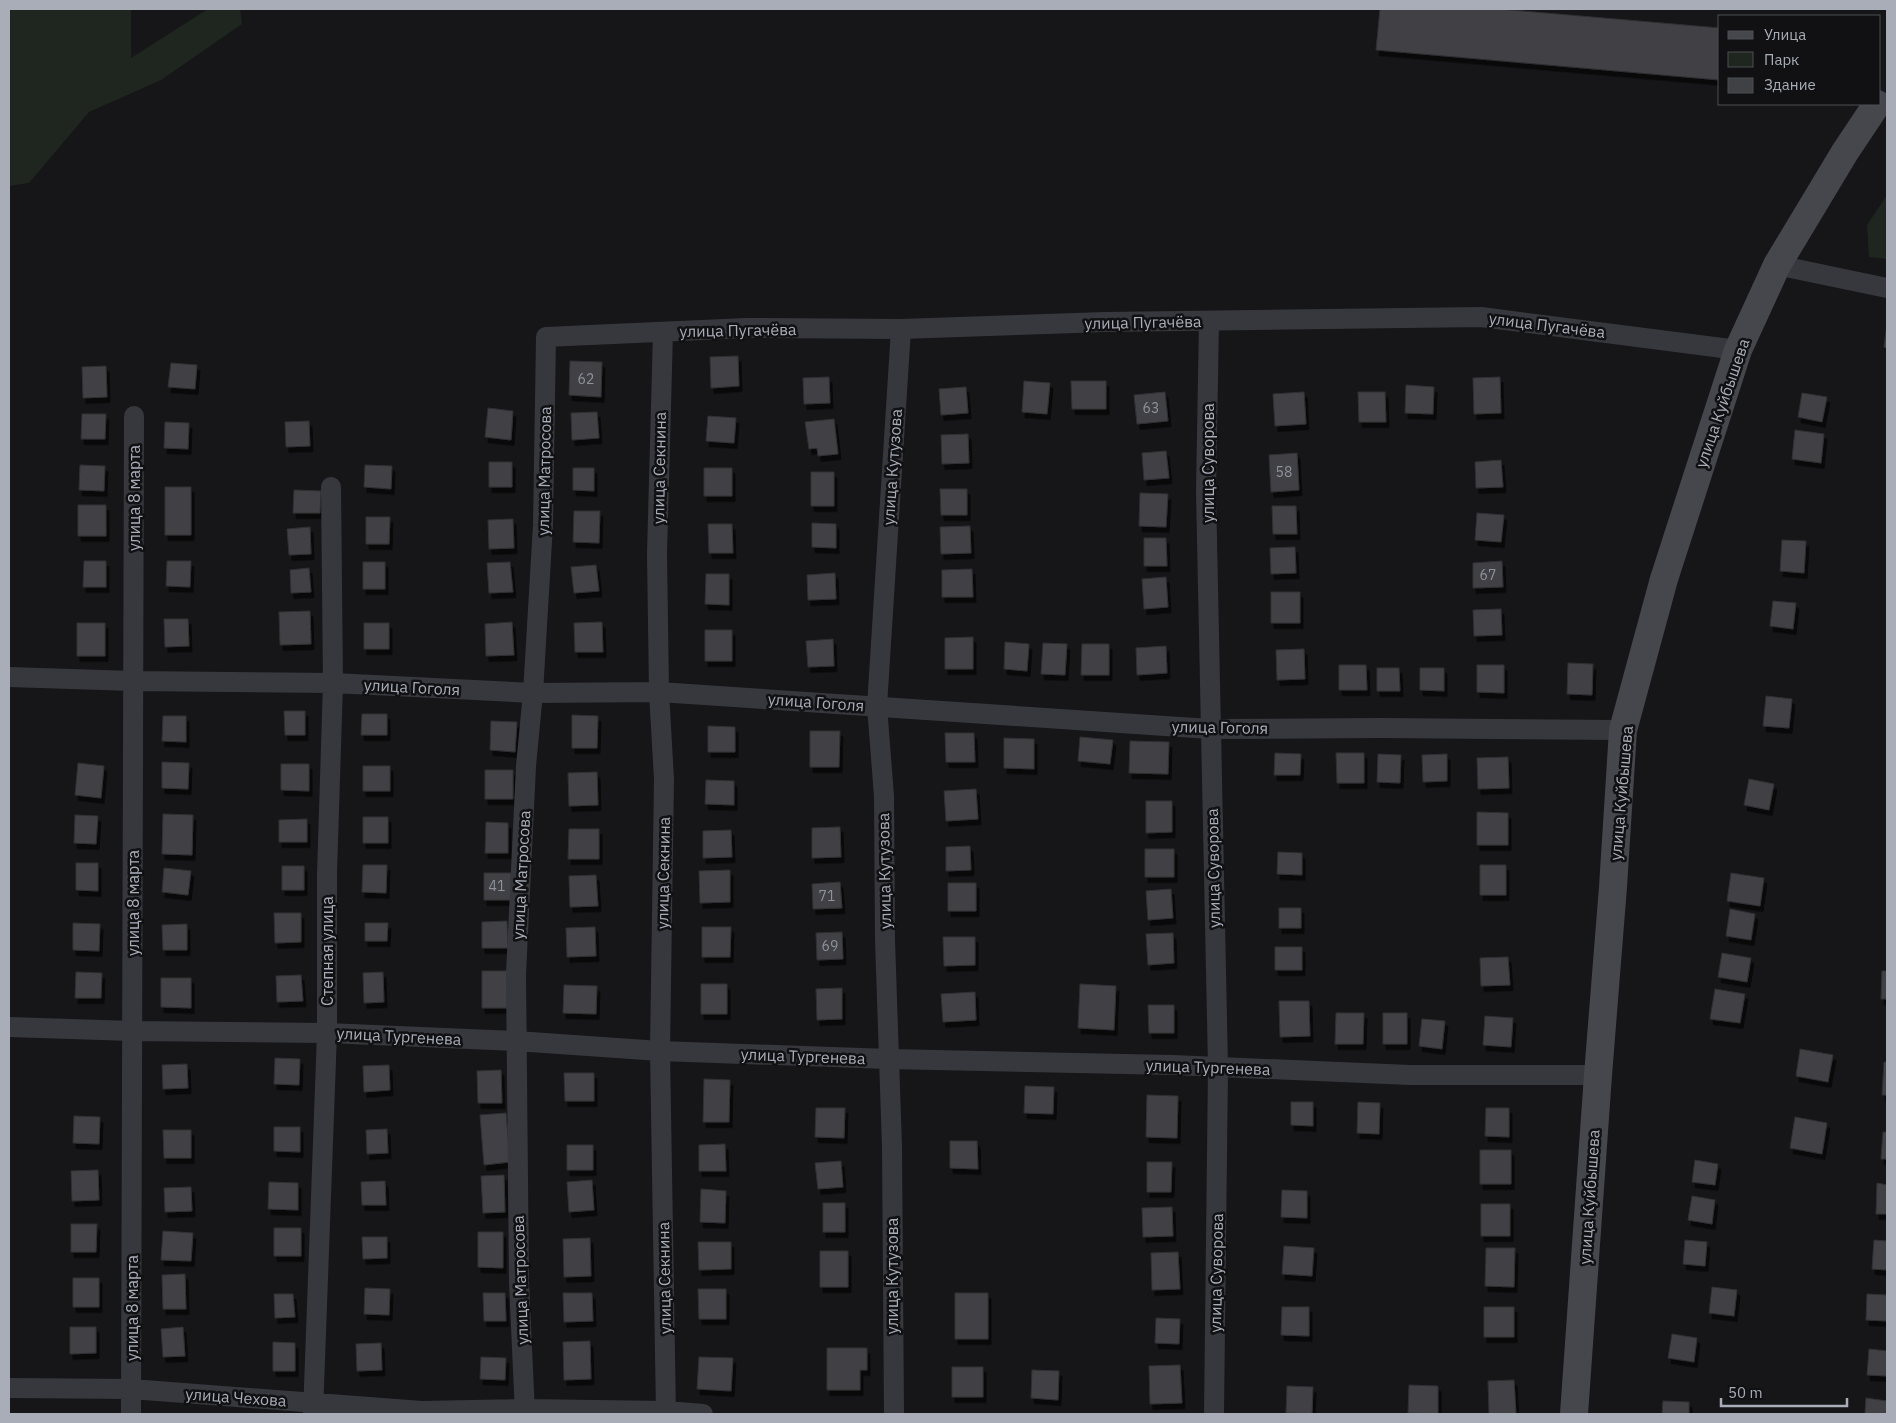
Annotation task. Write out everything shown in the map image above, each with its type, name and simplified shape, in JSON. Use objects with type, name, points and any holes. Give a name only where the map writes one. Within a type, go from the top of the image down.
[{"type":"main road","name":"улица Куйбышева","points":[[1574,1414],[1598,1074],[1614,887],[1623,730],[1664,579],[1738,350],[1778,265],[1876,105]]},
{"type":"street","points":[[1778,265],[1887,288]]},
{"type":"street","name":"улица Пугачёва","points":[[546,337],[746,328],[901,329],[1105,322],[1481,317],[1738,350]]},
{"type":"street","name":"улица Суворова","points":[[1209,321],[1206,491],[1218,1067],[1214,1414]]},
{"type":"street","name":"улица Кутузова","points":[[894,1414],[892,1147],[885,940],[884,796],[877,706],[901,329]]},
{"type":"street","name":"улица Секнина","points":[[663,332],[657,554],[659,692],[664,779],[660,1051],[666,1412]]},
{"type":"street","name":"улица Матросова","points":[[524,1412],[519,1282],[516,974],[526,766],[533,693],[543,525],[546,337]]},
{"type":"street","name":"улица 8 марта","points":[[131,1390],[134,416]]},
{"type":"street","name":"Степная улица","points":[[314,1410],[327,1033],[327,874],[333,683],[331,486]]},
{"type":"street","name":"улица Гоголя","points":[[9,678],[333,683],[533,693],[659,692],[1210,729],[1623,730]]},
{"type":"street","name":"улица Тургенева","points":[[9,1027],[132,1031],[327,1033],[660,1051],[1218,1067],[1410,1075],[1598,1074]]},
{"type":"street","name":"улица Чехова","points":[[9,1388],[131,1390],[314,1410],[666,1412],[702,1414]]},
{"type":"street","points":[[131,1390],[131,1414]]},
{"type":"green space","points":[[9,9],[131,9],[131,58],[208,9],[240,9],[242,24],[161,80],[89,112],[29,183],[9,186]]},
{"type":"green space","points":[[1887,195],[1887,259],[1869,257],[1867,225]]},
{"type":"building","points":[[1380,9],[1499,9],[1718,28],[1718,80],[1376,50]]},
{"type":"building","points":[[1887,324],[1887,348],[1884,347]]},
{"type":"building","points":[[738,356],[739,386],[711,388],[710,357]]},
{"type":"building","points":[[570,361],[602,362],[601,397],[569,395]]},
{"type":"building","points":[[171,363],[197,365],[195,389],[168,387]]},
{"type":"building","points":[[106,366],[107,397],[83,398],[82,367]]},
{"type":"building","points":[[829,377],[830,403],[804,404],[803,378]]},
{"type":"building","points":[[1500,377],[1501,413],[1474,414],[1473,378]]},
{"type":"building","points":[[1024,381],[1050,383],[1047,414],[1022,412]]},
{"type":"building","points":[[1071,381],[1106,381],[1106,409],[1072,409]]},
{"type":"building","points":[[1406,385],[1434,387],[1433,414],[1405,413]]},
{"type":"building","points":[[966,387],[968,413],[941,415],[939,389]]},
{"type":"building","points":[[1165,392],[1168,421],[1137,424],[1134,395]]},
{"type":"building","points":[[1304,392],[1306,424],[1275,426],[1273,394]]},
{"type":"building","points":[[1358,392],[1385,392],[1386,422],[1359,422]]},
{"type":"building","points":[[1802,393],[1827,397],[1822,422],[1798,417]]},
{"type":"building","points":[[488,408],[513,411],[511,440],[485,437]]},
{"type":"building","points":[[597,412],[599,438],[572,440],[571,413]]},
{"type":"building","points":[[82,414],[106,414],[105,439],[81,439]]},
{"type":"building","points":[[708,416],[736,418],[734,443],[706,441]]},
{"type":"building","points":[[834,419],[838,454],[818,456],[817,448],[809,449],[805,422]]},
{"type":"building","points":[[309,421],[310,446],[286,447],[285,422]]},
{"type":"building","points":[[165,422],[189,423],[188,449],[164,448]]},
{"type":"building","points":[[1795,430],[1824,434],[1821,463],[1792,459]]},
{"type":"building","points":[[968,434],[969,463],[942,464],[941,435]]},
{"type":"building","points":[[1166,451],[1169,478],[1144,480],[1142,453]]},
{"type":"building","points":[[1297,453],[1299,490],[1271,492],[1269,455]]},
{"type":"building","points":[[1501,460],[1503,487],[1476,488],[1475,462]]},
{"type":"building","points":[[489,462],[512,462],[512,487],[489,487]]},
{"type":"building","points":[[80,465],[105,466],[104,491],[79,490]]},
{"type":"building","points":[[365,465],[392,466],[391,489],[364,487]]},
{"type":"building","points":[[573,468],[594,468],[594,491],[573,490]]},
{"type":"building","points":[[704,468],[732,468],[732,496],[704,496]]},
{"type":"building","points":[[811,472],[834,472],[834,506],[811,506]]},
{"type":"building","points":[[165,487],[191,487],[191,535],[165,535]]},
{"type":"building","points":[[940,489],[967,489],[967,515],[941,515]]},
{"type":"building","points":[[294,490],[321,491],[320,513],[293,513]]},
{"type":"building","points":[[1140,493],[1168,494],[1166,527],[1139,526]]},
{"type":"building","points":[[78,505],[106,505],[106,536],[78,536]]},
{"type":"building","points":[[1272,506],[1296,506],[1297,534],[1273,534]]},
{"type":"building","points":[[574,511],[600,511],[599,543],[573,542]]},
{"type":"building","points":[[1477,513],[1504,515],[1501,542],[1475,540]]},
{"type":"building","points":[[366,517],[390,517],[389,544],[366,544]]},
{"type":"building","points":[[513,519],[514,548],[489,549],[488,520]]},
{"type":"building","points":[[812,523],[836,524],[836,548],[812,547]]},
{"type":"building","points":[[708,524],[732,524],[733,553],[709,553]]},
{"type":"building","points":[[970,526],[971,553],[941,554],[940,527]]},
{"type":"building","points":[[310,527],[311,554],[289,555],[287,529]]},
{"type":"building","points":[[1144,538],[1166,538],[1167,566],[1144,566]]},
{"type":"building","points":[[1782,540],[1806,541],[1804,573],[1780,571]]},
{"type":"building","points":[[1295,547],[1296,573],[1271,574],[1270,548]]},
{"type":"building","points":[[84,561],[106,561],[106,587],[83,587]]},
{"type":"building","points":[[167,561],[191,561],[190,587],[166,586]]},
{"type":"building","points":[[1502,561],[1503,587],[1473,588],[1473,563]]},
{"type":"building","points":[[363,562],[385,562],[385,589],[363,589]]},
{"type":"building","points":[[510,562],[513,592],[489,593],[487,563]]},
{"type":"building","points":[[596,565],[599,591],[574,593],[571,567]]},
{"type":"building","points":[[309,568],[311,592],[291,593],[290,570]]},
{"type":"building","points":[[972,569],[973,597],[942,597],[942,570]]},
{"type":"building","points":[[835,573],[836,599],[808,600],[807,575]]},
{"type":"building","points":[[706,574],[729,574],[729,605],[705,604]]},
{"type":"building","points":[[1166,577],[1168,607],[1144,609],[1142,579]]},
{"type":"building","points":[[1271,592],[1300,592],[1300,623],[1271,623]]},
{"type":"building","points":[[1773,601],[1796,603],[1793,629],[1770,626]]},
{"type":"building","points":[[1501,609],[1502,635],[1474,636],[1473,610]]},
{"type":"building","points":[[310,611],[311,644],[280,645],[279,612]]},
{"type":"building","points":[[164,619],[188,619],[189,646],[165,647]]},
{"type":"building","points":[[512,622],[514,655],[486,656],[485,624]]},
{"type":"building","points":[[602,622],[603,652],[575,652],[574,623]]},
{"type":"building","points":[[77,623],[105,623],[105,656],[77,656]]},
{"type":"building","points":[[364,623],[389,623],[389,649],[364,649]]},
{"type":"building","points":[[705,630],[732,630],[732,661],[705,661]]},
{"type":"building","points":[[973,637],[973,669],[945,669],[945,638]]},
{"type":"building","points":[[833,639],[834,666],[808,667],[806,641]]},
{"type":"building","points":[[1005,642],[1029,644],[1027,671],[1004,669]]},
{"type":"building","points":[[1043,643],[1067,644],[1065,675],[1041,674]]},
{"type":"building","points":[[1082,644],[1109,644],[1109,675],[1081,675]]},
{"type":"building","points":[[1166,646],[1167,673],[1137,675],[1136,648]]},
{"type":"building","points":[[1304,649],[1305,679],[1277,680],[1276,650]]},
{"type":"building","points":[[1568,663],[1593,664],[1592,695],[1567,694]]},
{"type":"building","points":[[1339,665],[1366,665],[1367,690],[1339,690]]},
{"type":"building","points":[[1477,665],[1504,665],[1504,693],[1477,692]]},
{"type":"building","points":[[1377,668],[1399,668],[1400,691],[1377,691]]},
{"type":"building","points":[[1420,668],[1444,668],[1444,691],[1420,690]]},
{"type":"building","points":[[1766,696],[1792,699],[1789,728],[1763,726]]},
{"type":"building","points":[[284,711],[305,711],[305,735],[285,735]]},
{"type":"building","points":[[362,714],[387,714],[387,735],[361,735]]},
{"type":"building","points":[[572,715],[598,716],[597,748],[572,748]]},
{"type":"building","points":[[163,716],[186,716],[186,742],[162,741]]},
{"type":"building","points":[[491,721],[517,722],[515,752],[490,750]]},
{"type":"building","points":[[708,726],[735,727],[735,752],[708,752]]},
{"type":"building","points":[[810,731],[840,731],[839,767],[810,767]]},
{"type":"building","points":[[945,733],[974,733],[975,762],[946,762]]},
{"type":"building","points":[[1080,737],[1113,740],[1110,764],[1078,761]]},
{"type":"building","points":[[1004,738],[1034,739],[1034,769],[1004,768]]},
{"type":"building","points":[[1130,741],[1169,742],[1168,774],[1129,773]]},
{"type":"building","points":[[1275,753],[1301,754],[1300,775],[1274,775]]},
{"type":"building","points":[[1336,753],[1364,753],[1364,783],[1337,783]]},
{"type":"building","points":[[1378,754],[1401,755],[1400,783],[1377,782]]},
{"type":"building","points":[[1447,754],[1447,781],[1423,782],[1422,755]]},
{"type":"building","points":[[1508,757],[1509,788],[1478,789],[1477,758]]},
{"type":"building","points":[[162,762],[189,763],[188,789],[162,788]]},
{"type":"building","points":[[78,763],[104,766],[101,798],[75,795]]},
{"type":"building","points":[[281,764],[309,764],[309,791],[281,790]]},
{"type":"building","points":[[363,766],[390,766],[390,791],[363,791]]},
{"type":"building","points":[[485,770],[513,770],[513,799],[485,799]]},
{"type":"building","points":[[597,772],[598,805],[569,806],[568,773]]},
{"type":"building","points":[[1749,779],[1774,784],[1769,810],[1744,805]]},
{"type":"building","points":[[706,780],[734,781],[734,805],[705,804]]},
{"type":"building","points":[[976,789],[978,819],[946,821],[944,791]]},
{"type":"building","points":[[1146,801],[1172,801],[1172,832],[1146,833]]},
{"type":"building","points":[[1477,812],[1508,813],[1508,845],[1477,845]]},
{"type":"building","points":[[163,814],[193,815],[192,855],[162,854]]},
{"type":"building","points":[[75,815],[98,816],[96,844],[74,843]]},
{"type":"building","points":[[363,817],[388,817],[388,843],[363,843]]},
{"type":"building","points":[[307,819],[307,842],[279,842],[279,820]]},
{"type":"building","points":[[486,822],[508,823],[508,853],[485,853]]},
{"type":"building","points":[[840,827],[841,857],[812,858],[812,828]]},
{"type":"building","points":[[569,829],[599,829],[599,859],[568,859]]},
{"type":"building","points":[[731,830],[732,857],[703,858],[703,831]]},
{"type":"building","points":[[970,846],[971,870],[946,871],[946,847]]},
{"type":"building","points":[[1145,849],[1174,849],[1174,877],[1145,877]]},
{"type":"building","points":[[1278,852],[1302,853],[1302,875],[1277,874]]},
{"type":"building","points":[[76,863],[98,863],[98,891],[76,890]]},
{"type":"building","points":[[363,865],[387,865],[386,893],[362,892]]},
{"type":"building","points":[[1480,865],[1506,865],[1506,895],[1480,895]]},
{"type":"building","points":[[282,866],[304,866],[304,890],[282,890]]},
{"type":"building","points":[[164,868],[191,871],[188,895],[162,892]]},
{"type":"building","points":[[730,870],[730,902],[700,903],[699,871]]},
{"type":"building","points":[[484,873],[511,873],[511,900],[484,900]]},
{"type":"building","points":[[1731,873],[1764,878],[1760,906],[1727,901]]},
{"type":"building","points":[[596,875],[598,906],[570,907],[569,876]]},
{"type":"building","points":[[840,882],[842,908],[813,909],[812,884]]},
{"type":"building","points":[[948,883],[976,883],[976,911],[948,911]]},
{"type":"building","points":[[1171,889],[1173,918],[1148,920],[1146,891]]},
{"type":"building","points":[[1279,908],[1301,908],[1301,928],[1279,928]]},
{"type":"building","points":[[1730,909],[1755,914],[1751,940],[1726,936]]},
{"type":"building","points":[[274,913],[301,913],[301,942],[275,943]]},
{"type":"building","points":[[507,921],[508,948],[482,948],[482,922]]},
{"type":"building","points":[[73,923],[100,924],[99,951],[73,950]]},
{"type":"building","points":[[365,923],[388,923],[387,941],[365,941]]},
{"type":"building","points":[[187,924],[187,950],[163,950],[162,925]]},
{"type":"building","points":[[595,927],[596,956],[567,957],[566,928]]},
{"type":"building","points":[[702,927],[731,927],[730,957],[702,957]]},
{"type":"building","points":[[842,932],[843,959],[817,960],[816,933]]},
{"type":"building","points":[[1173,933],[1174,963],[1148,965],[1146,934]]},
{"type":"building","points":[[943,937],[975,937],[975,965],[944,966]]},
{"type":"building","points":[[1275,947],[1302,947],[1302,970],[1275,970]]},
{"type":"building","points":[[1722,953],[1751,958],[1747,982],[1718,977]]},
{"type":"building","points":[[1508,957],[1510,985],[1481,986],[1480,958]]},
{"type":"building","points":[[482,971],[507,971],[507,1008],[482,1008]]},
{"type":"building","points":[[1882,971],[1887,971],[1887,999],[1881,999]]},
{"type":"building","points":[[76,972],[102,973],[101,998],[75,998]]},
{"type":"building","points":[[383,972],[384,1002],[364,1003],[363,973]]},
{"type":"building","points":[[301,975],[303,1001],[277,1002],[276,976]]},
{"type":"building","points":[[161,978],[191,978],[191,1008],[161,1007]]},
{"type":"building","points":[[701,984],[727,984],[727,1014],[701,1014]]},
{"type":"building","points":[[1080,984],[1116,986],[1114,1030],[1078,1028]]},
{"type":"building","points":[[564,985],[597,986],[596,1014],[563,1013]]},
{"type":"building","points":[[842,988],[842,1019],[817,1020],[816,989]]},
{"type":"building","points":[[1715,989],[1745,994],[1740,1023],[1710,1019]]},
{"type":"building","points":[[975,992],[976,1020],[943,1022],[941,994]]},
{"type":"building","points":[[1279,1001],[1309,1001],[1310,1036],[1280,1037]]},
{"type":"building","points":[[1148,1005],[1174,1005],[1174,1033],[1149,1033]]},
{"type":"building","points":[[1336,1013],[1364,1013],[1363,1044],[1335,1044]]},
{"type":"building","points":[[1383,1013],[1407,1013],[1407,1044],[1383,1044]]},
{"type":"building","points":[[1485,1016],[1513,1018],[1511,1047],[1483,1045]]},
{"type":"building","points":[[1422,1019],[1445,1021],[1442,1049],[1419,1046]]},
{"type":"building","points":[[1800,1049],[1833,1055],[1828,1082],[1796,1076]]},
{"type":"building","points":[[275,1058],[300,1059],[299,1085],[274,1084]]},
{"type":"building","points":[[1884,1062],[1887,1062],[1887,1095],[1882,1095]]},
{"type":"building","points":[[187,1064],[188,1088],[163,1089],[162,1065]]},
{"type":"building","points":[[389,1065],[390,1090],[364,1092],[363,1066]]},
{"type":"building","points":[[501,1070],[502,1103],[478,1103],[477,1071]]},
{"type":"building","points":[[564,1073],[594,1073],[594,1101],[565,1101]]},
{"type":"building","points":[[704,1079],[730,1080],[729,1122],[703,1122]]},
{"type":"building","points":[[1025,1086],[1054,1087],[1053,1114],[1024,1113]]},
{"type":"building","points":[[1147,1095],[1178,1096],[1177,1138],[1146,1137]]},
{"type":"building","points":[[1291,1102],[1313,1102],[1313,1126],[1291,1125]]},
{"type":"building","points":[[1358,1102],[1380,1103],[1379,1134],[1357,1133]]},
{"type":"building","points":[[816,1108],[845,1108],[844,1138],[815,1137]]},
{"type":"building","points":[[1486,1108],[1509,1108],[1509,1137],[1485,1136]]},
{"type":"building","points":[[506,1113],[510,1162],[484,1165],[480,1115]]},
{"type":"building","points":[[74,1116],[100,1117],[99,1144],[73,1143]]},
{"type":"building","points":[[1795,1117],[1827,1123],[1822,1154],[1790,1148]]},
{"type":"building","points":[[274,1127],[300,1127],[300,1152],[274,1151]]},
{"type":"building","points":[[387,1129],[388,1153],[367,1154],[366,1130]]},
{"type":"building","points":[[163,1130],[191,1130],[191,1158],[164,1158]]},
{"type":"building","points":[[1883,1132],[1887,1132],[1887,1159],[1881,1159]]},
{"type":"building","points":[[950,1141],[977,1141],[978,1169],[950,1168]]},
{"type":"building","points":[[725,1144],[726,1171],[699,1171],[699,1145]]},
{"type":"building","points":[[567,1145],[593,1145],[593,1170],[567,1170]]},
{"type":"building","points":[[1480,1150],[1511,1150],[1511,1184],[1480,1184]]},
{"type":"building","points":[[1695,1160],[1718,1164],[1715,1185],[1692,1182]]},
{"type":"building","points":[[841,1161],[843,1187],[818,1189],[815,1163]]},
{"type":"building","points":[[1147,1162],[1172,1162],[1171,1192],[1147,1192]]},
{"type":"building","points":[[98,1170],[99,1200],[72,1201],[71,1171]]},
{"type":"building","points":[[504,1175],[505,1212],[483,1213],[481,1176]]},
{"type":"building","points":[[592,1180],[594,1210],[569,1212],[567,1182]]},
{"type":"building","points":[[385,1181],[386,1205],[362,1205],[361,1182]]},
{"type":"building","points":[[269,1182],[298,1183],[298,1210],[268,1209]]},
{"type":"building","points":[[1877,1183],[1887,1185],[1887,1214],[1876,1214]]},
{"type":"building","points":[[191,1187],[192,1211],[165,1212],[164,1188]]},
{"type":"building","points":[[701,1189],[726,1191],[725,1223],[700,1222]]},
{"type":"building","points":[[1282,1190],[1307,1191],[1307,1218],[1281,1217]]},
{"type":"building","points":[[1692,1196],[1715,1200],[1712,1224],[1688,1220]]},
{"type":"building","points":[[823,1203],[845,1203],[845,1232],[823,1232]]},
{"type":"building","points":[[1481,1204],[1510,1204],[1510,1236],[1481,1236]]},
{"type":"building","points":[[1172,1207],[1173,1236],[1143,1237],[1142,1208]]},
{"type":"building","points":[[71,1224],[97,1224],[96,1252],[71,1252]]},
{"type":"building","points":[[274,1228],[301,1228],[301,1256],[274,1256]]},
{"type":"building","points":[[163,1231],[193,1233],[191,1261],[161,1260]]},
{"type":"building","points":[[478,1232],[503,1232],[503,1268],[478,1267]]},
{"type":"building","points":[[362,1237],[387,1237],[387,1258],[363,1259]]},
{"type":"building","points":[[590,1238],[591,1276],[564,1277],[563,1239]]},
{"type":"building","points":[[1685,1240],[1707,1242],[1705,1266],[1683,1264]]},
{"type":"building","points":[[1874,1240],[1887,1241],[1887,1270],[1872,1269]]},
{"type":"building","points":[[698,1242],[731,1242],[731,1269],[699,1270]]},
{"type":"building","points":[[1284,1246],[1314,1248],[1312,1276],[1282,1274]]},
{"type":"building","points":[[1486,1248],[1515,1248],[1514,1287],[1485,1286]]},
{"type":"building","points":[[820,1251],[848,1251],[848,1287],[820,1287]]},
{"type":"building","points":[[1178,1252],[1180,1289],[1152,1290],[1151,1253]]},
{"type":"building","points":[[185,1274],[186,1309],[163,1309],[162,1275]]},
{"type":"building","points":[[73,1278],[99,1278],[99,1307],[73,1307]]},
{"type":"building","points":[[1712,1287],[1737,1290],[1734,1316],[1709,1313]]},
{"type":"building","points":[[365,1288],[390,1289],[389,1315],[364,1314]]},
{"type":"building","points":[[698,1289],[726,1289],[726,1319],[699,1319]]},
{"type":"building","points":[[483,1293],[505,1293],[506,1321],[484,1321]]},
{"type":"building","points":[[563,1293],[592,1293],[593,1321],[564,1322]]},
{"type":"building","points":[[955,1293],[988,1293],[988,1339],[955,1339]]},
{"type":"building","points":[[274,1294],[293,1294],[295,1317],[275,1318]]},
{"type":"building","points":[[1867,1294],[1887,1295],[1887,1321],[1866,1320]]},
{"type":"building","points":[[1282,1307],[1309,1307],[1309,1336],[1281,1335]]},
{"type":"building","points":[[1484,1307],[1514,1307],[1514,1337],[1484,1337]]},
{"type":"building","points":[[1156,1318],[1180,1319],[1179,1344],[1155,1343]]},
{"type":"building","points":[[70,1327],[96,1327],[96,1353],[70,1354]]},
{"type":"building","points":[[183,1327],[185,1356],[163,1357],[161,1329]]},
{"type":"building","points":[[1672,1334],[1697,1338],[1694,1362],[1668,1358]]},
{"type":"building","points":[[590,1341],[591,1379],[564,1380],[563,1342]]},
{"type":"building","points":[[273,1342],[295,1343],[295,1371],[273,1371]]},
{"type":"building","points":[[381,1343],[382,1370],[357,1371],[356,1344]]},
{"type":"building","points":[[827,1348],[867,1348],[867,1370],[860,1370],[860,1390],[827,1390]]},
{"type":"building","points":[[1869,1349],[1887,1351],[1887,1376],[1867,1375]]},
{"type":"building","points":[[481,1357],[506,1358],[505,1380],[480,1379]]},
{"type":"building","points":[[699,1357],[733,1358],[731,1391],[697,1389]]},
{"type":"building","points":[[1180,1365],[1182,1403],[1150,1404],[1149,1366]]},
{"type":"building","points":[[952,1367],[983,1367],[983,1397],[952,1397]]},
{"type":"building","points":[[1032,1370],[1059,1371],[1058,1400],[1031,1398]]},
{"type":"building","points":[[1514,1380],[1516,1414],[1489,1414],[1488,1381]]},
{"type":"building","points":[[1409,1385],[1438,1386],[1438,1414],[1408,1413]]},
{"type":"building","points":[[1287,1386],[1313,1387],[1312,1414],[1286,1413]]},
{"type":"building","points":[[1866,1398],[1887,1401],[1887,1414],[1865,1414]]},
{"type":"building","points":[[1663,1401],[1689,1402],[1689,1414],[1662,1414]]}]
